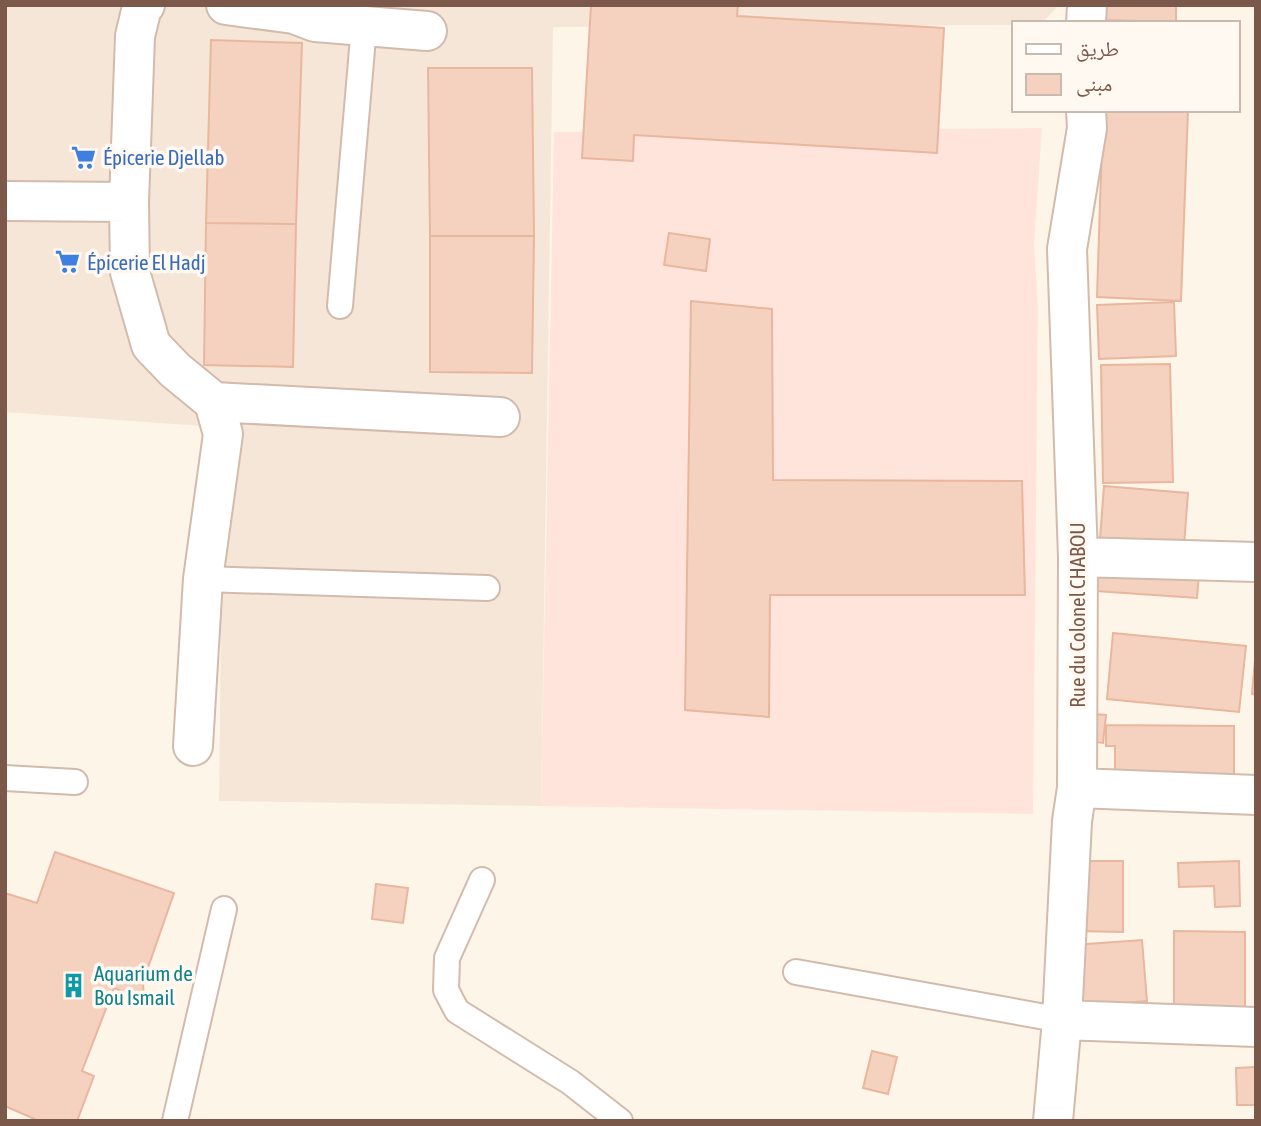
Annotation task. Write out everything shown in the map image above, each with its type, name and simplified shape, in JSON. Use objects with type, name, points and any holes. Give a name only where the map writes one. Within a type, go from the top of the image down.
[{"type":"street","points":[[226,5],[294,10],[315,22],[427,31]]},
{"type":"street","points":[[139,6],[135,37],[129,202],[130,272],[151,345],[175,370],[214,402],[223,433],[202,579],[193,746]]},
{"type":"street","name":"Rue du Colonel CHABOU","points":[[1053,1121],[1062,1020],[1072,821],[1077,788],[1078,557],[1066,249],[1087,128],[1086,112]]},
{"type":"street","points":[[5,201],[129,202]]},
{"type":"street","points":[[214,402],[500,417]]},
{"type":"street","points":[[1078,557],[1256,562]]},
{"type":"street","points":[[1077,788],[1256,795]]},
{"type":"street","points":[[1062,1020],[1256,1027]]},
{"type":"lane","points":[[340,306],[363,26]]},
{"type":"lane","points":[[202,579],[487,588]]},
{"type":"lane","points":[[5,778],[75,782]]},
{"type":"lane","points":[[482,880],[447,958],[446,990],[457,1011],[570,1082],[620,1121]]},
{"type":"lane","points":[[175,1121],[224,909]]},
{"type":"lane","points":[[796,972],[1062,1020]]},
{"type":"shaded area","points":[[5,5],[1059,5],[1044,21],[1012,21],[1012,25],[553,27],[541,806],[219,801],[223,434],[216,427],[5,412]]},
{"type":"shaded area","points":[[1042,128],[1034,246],[1038,305],[1033,814],[541,806],[554,132]]},
{"type":"building","points":[[591,5],[738,5],[737,16],[944,28],[937,153],[634,135],[633,161],[582,158]]},
{"type":"building","points":[[1104,5],[1176,5],[1176,21],[1103,20]]},
{"type":"building","points":[[211,40],[302,43],[296,224],[206,223]]},
{"type":"building","points":[[428,68],[532,68],[534,236],[430,236]]},
{"type":"building","points":[[1103,112],[1188,112],[1181,301],[1097,297]]},
{"type":"building","points":[[206,223],[296,224],[293,367],[204,365]]},
{"type":"building","points":[[669,233],[710,239],[706,271],[664,265]]},
{"type":"building","points":[[430,236],[534,236],[532,373],[430,372]]},
{"type":"building","points":[[691,301],[772,309],[773,480],[1022,481],[1025,595],[770,595],[769,717],[685,710]]},
{"type":"building","points":[[1174,302],[1176,356],[1099,359],[1097,305]]},
{"type":"building","points":[[1170,364],[1173,482],[1103,483],[1101,365]]},
{"type":"building","points":[[1104,486],[1188,493],[1184,546],[1201,548],[1197,598],[1096,591]]},
{"type":"building","points":[[1113,633],[1246,646],[1239,712],[1107,699]]},
{"type":"building","points":[[1256,648],[1256,695],[1252,694]]},
{"type":"building","points":[[1081,713],[1106,715],[1103,743],[1079,740]]},
{"type":"building","points":[[1106,725],[1234,726],[1234,807],[1115,806],[1115,746],[1106,746]]},
{"type":"building","name":"Aquarium de Bou Ismail","points":[[55,852],[174,893],[143,982],[144,1000],[114,988],[82,1071],[94,1076],[77,1121],[39,1121],[5,1106],[5,893],[37,903]]},
{"type":"building","points":[[1075,861],[1123,861],[1123,932],[1075,931]]},
{"type":"building","points":[[1239,861],[1240,906],[1215,907],[1214,886],[1179,887],[1178,863]]},
{"type":"building","points":[[376,884],[408,888],[403,923],[372,919]]},
{"type":"building","points":[[1174,931],[1245,932],[1245,1009],[1174,1009]]},
{"type":"building","points":[[1142,940],[1147,1001],[1077,1007],[1073,945]]},
{"type":"building","points":[[872,1051],[897,1057],[888,1094],[863,1088]]},
{"type":"building","points":[[1256,1067],[1256,1105],[1237,1105],[1236,1068]]},
{"type":"place","name":"Épicerie Djellab","points":[[83,157]]},
{"type":"place","name":"Épicerie El Hadj","points":[[67,262]]},
{"type":"place","name":"Aquarium de Bou Ismail","points":[[74,985]]}]
